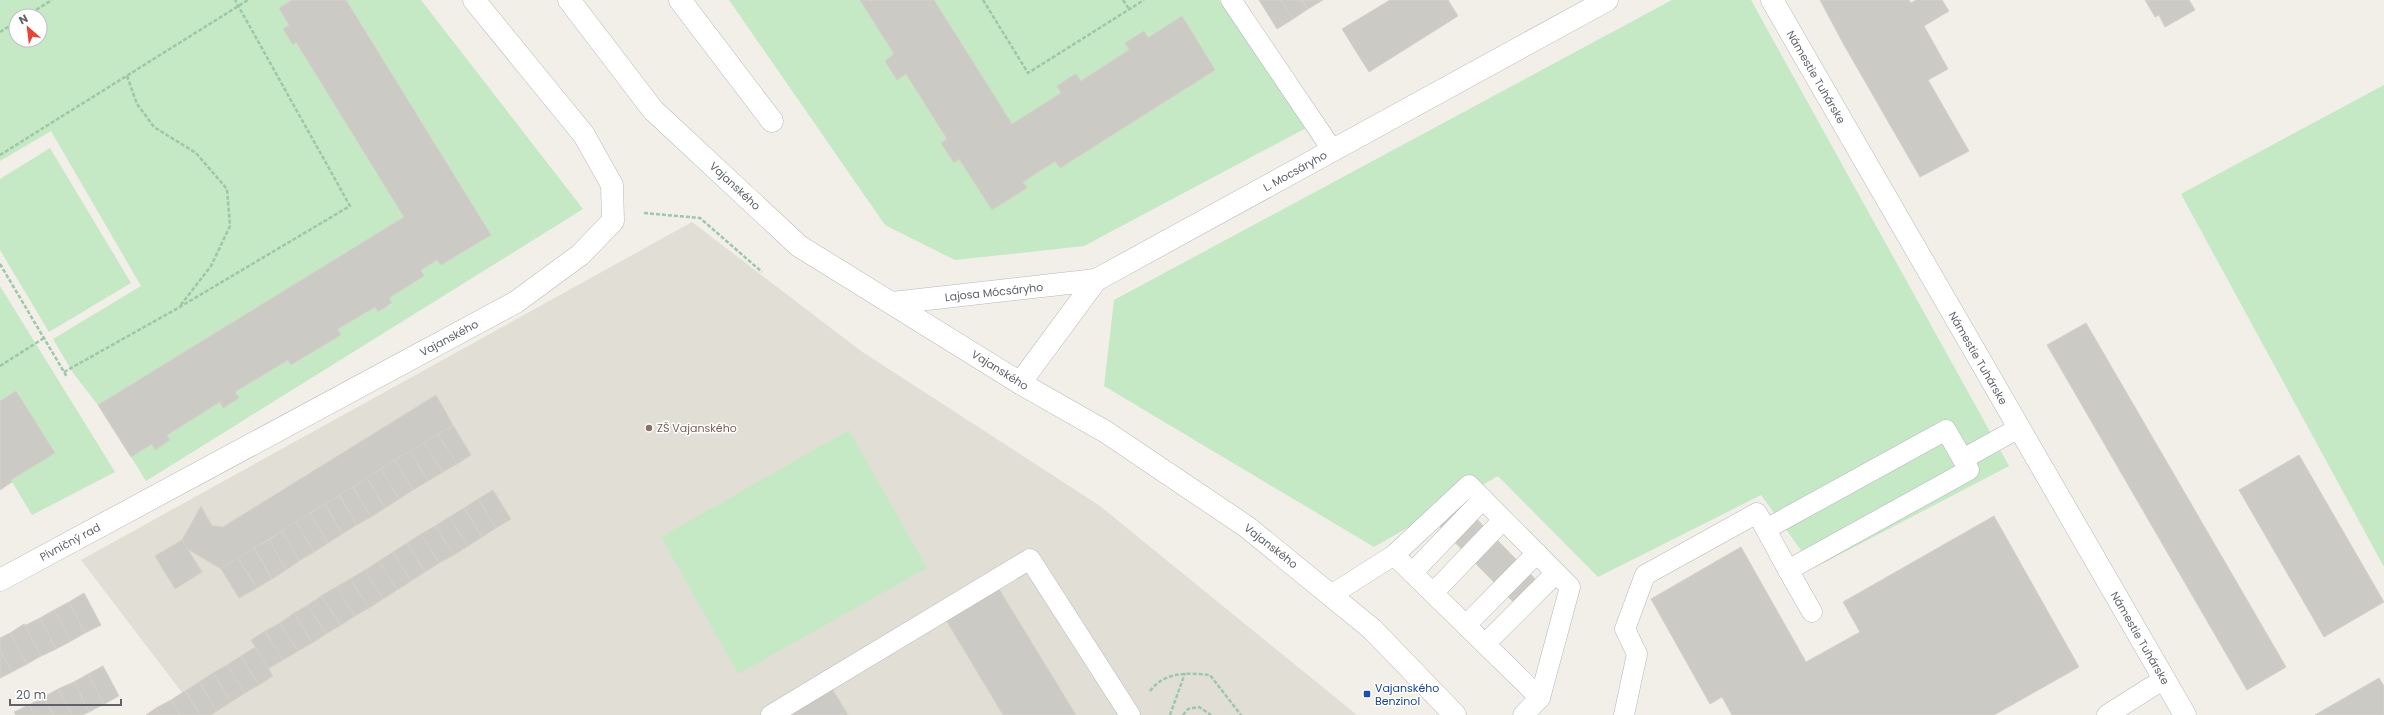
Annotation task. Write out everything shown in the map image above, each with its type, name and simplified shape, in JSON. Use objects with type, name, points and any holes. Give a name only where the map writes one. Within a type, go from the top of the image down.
[{"type":"street","name":"Vajanského","points":[[140,505],[516,302],[580,255],[612,221],[612,185],[584,135],[474,0]]},
{"type":"street","name":"Vajanského","points":[[569,0],[658,115],[799,246],[1020,383],[1106,432],[1247,527],[1372,629],[1455,715]]},
{"type":"street","points":[[680,0],[772,121]]},
{"type":"street","name":"L. Mocsáryho","points":[[1020,383],[1096,280],[1607,0]]},
{"type":"street","name":"Námestie Tuhárske","points":[[1772,0],[2185,715]]},
{"type":"street","name":"Lajosa Mócsáryho","points":[[892,303],[1096,280]]},
{"type":"street","name":"Pivničný rad","points":[[0,580],[140,505]]},
{"type":"lane","points":[[1231,0],[1333,151]]},
{"type":"lane","points":[[1962,459],[2019,428]]},
{"type":"lane","points":[[1766,529],[1946,430],[1969,470],[1788,570]]},
{"type":"lane","points":[[1331,595],[1394,555],[1469,485],[1570,587],[1540,698],[1523,715]]},
{"type":"lane","points":[[1412,573],[1483,499]]},
{"type":"lane","points":[[1624,715],[1637,654],[1625,630],[1645,575],[1757,513],[1812,612]]},
{"type":"lane","points":[[1433,593],[1504,520]]},
{"type":"lane","points":[[1466,625],[1537,553]]},
{"type":"lane","points":[[1394,555],[1540,698]]},
{"type":"lane","points":[[771,715],[1030,559],[1130,715]]},
{"type":"lane","points":[[1485,644],[1556,573]]},
{"type":"lane","points":[[2107,715],[2164,678]]},
{"type":"path","points":[[39,8],[52,0]]},
{"type":"path","points":[[64,372],[178,308],[350,206],[235,0]]},
{"type":"path","points":[[0,155],[248,0]]},
{"type":"path","points":[[983,0],[1028,73],[1144,0]]},
{"type":"path","points":[[1123,0],[1129,9]]},
{"type":"path","points":[[127,76],[137,104],[154,126],[196,153],[227,190],[230,226],[211,266],[178,308]]},
{"type":"path","points":[[613,210],[700,218],[762,272]]},
{"type":"path","points":[[0,264],[67,377]]},
{"type":"path","points":[[0,366],[44,338]]},
{"type":"path","points":[[1148,694],[1155,684],[1174,674],[1184,673],[1210,675],[1241,715]]},
{"type":"path","points":[[1170,715],[1184,673]]},
{"type":"path","points":[[1183,715],[1188,709],[1200,707],[1211,715]]},
{"type":"shaded area","name":"ZŠ Vajanského","points":[[692,222],[861,351],[1100,506],[1357,715],[199,715],[81,560]]},
{"type":"green space","points":[[0,0],[292,0],[279,8],[289,25],[293,45],[296,42],[404,217],[98,405],[73,373],[53,339],[141,286],[51,131],[0,161]]},
{"type":"green space","points":[[346,0],[421,0],[583,209],[146,481],[131,457],[152,444],[155,449],[170,440],[167,435],[220,402],[223,408],[235,392],[288,360],[292,365],[341,335],[338,329],[375,307],[378,312],[392,304],[389,298],[424,276],[421,270],[437,260],[441,265],[491,235]]},
{"type":"green space","points":[[729,0],[1219,0],[1306,128],[1084,246],[955,260],[885,225]]},
{"type":"green space","points":[[1672,0],[1751,0],[2009,466],[1814,568],[1761,495],[1598,577],[1498,476],[1374,547],[1104,386],[1114,300]]},
{"type":"green space","points":[[2384,85],[2384,567],[2181,194]]},
{"type":"green space","points":[[50,148],[131,283],[49,332],[0,250],[0,179]]},
{"type":"green space","points":[[0,286],[115,472],[32,515],[11,480],[55,453],[16,391],[0,401]]},
{"type":"green space","points":[[849,430],[927,568],[738,674],[661,537]]},
{"type":"building","points":[[292,0],[346,0],[491,235],[441,265],[437,260],[421,270],[424,276],[389,298],[392,303],[378,312],[375,307],[338,329],[341,335],[291,365],[288,360],[235,392],[239,398],[223,408],[220,402],[167,435],[170,440],[155,450],[152,444],[131,457],[98,405],[404,217],[296,42],[293,45],[283,29],[289,25],[279,8]]},
{"type":"building","points":[[860,0],[934,0],[1012,124],[1061,93],[1057,86],[1069,78],[1076,74],[1081,81],[1129,50],[1125,43],[1144,31],[1148,38],[1182,16],[1215,70],[1060,168],[1055,161],[1023,182],[1027,188],[992,210],[959,159],[954,163],[941,143],[947,139],[906,74],[897,80],[891,71],[885,61],[894,54]]},
{"type":"building","points":[[1259,0],[1281,0],[1293,19],[1277,29]]},
{"type":"building","points":[[1281,0],[1302,0],[1308,9],[1293,19]]},
{"type":"building","points":[[1302,0],[1323,0],[1308,9]]},
{"type":"building","points":[[1390,0],[1448,0],[1458,16],[1369,72],[1342,29]]},
{"type":"building","points":[[1820,0],[1909,0],[1911,3],[1916,0],[1942,0],[1949,11],[1924,26],[1948,69],[1928,80],[1969,151],[1920,177],[1844,45]]},
{"type":"building","points":[[2145,0],[2189,0],[2195,10],[2165,27],[2159,15],[2155,17]]},
{"type":"building","points":[[2086,323],[2286,667],[2247,690],[2047,345]]},
{"type":"building","points":[[16,391],[55,453],[11,480],[12,482],[0,490],[0,401]]},
{"type":"building","points":[[436,395],[453,425],[221,569],[186,548],[182,540],[201,506],[212,526],[223,527]]},
{"type":"building","points":[[453,425],[471,455],[457,464],[438,434]]},
{"type":"building","points":[[438,434],[457,464],[443,472],[424,443]]},
{"type":"building","points":[[424,443],[443,472],[428,481],[410,451]]},
{"type":"building","points":[[410,451],[428,481],[413,490],[395,460]]},
{"type":"building","points":[[2299,455],[2384,602],[2324,637],[2239,490]]},
{"type":"building","points":[[395,460],[413,490],[399,499],[381,469]]},
{"type":"building","points":[[381,469],[399,499],[385,508],[367,478]]},
{"type":"building","points":[[367,478],[385,508],[371,517],[353,487]]},
{"type":"building","points":[[353,487],[371,517],[357,525],[339,495]]},
{"type":"building","points":[[493,490],[511,519],[496,528],[478,499]]},
{"type":"building","points":[[339,495],[357,525],[342,534],[325,504]]},
{"type":"building","points":[[478,499],[496,528],[482,537],[464,508]]},
{"type":"building","points":[[1459,501],[1549,593],[1526,615],[1436,523]]},
{"type":"building","points":[[325,504],[342,534],[328,543],[310,513]]},
{"type":"building","points":[[464,508],[482,537],[468,546],[449,517]]},
{"type":"building","points":[[310,513],[328,543],[314,552],[296,522]]},
{"type":"building","points":[[1994,516],[2079,667],[1994,715],[1732,715],[1722,697],[1710,704],[1651,599],[1741,547],[1806,662],[1860,632],[1843,602]]},
{"type":"building","points":[[449,517],[468,546],[454,555],[435,526]]},
{"type":"building","points":[[296,522],[314,552],[299,561],[282,531]]},
{"type":"building","points":[[435,526],[454,555],[439,563],[421,534]]},
{"type":"building","points":[[282,531],[299,561],[286,570],[269,540]]},
{"type":"building","points":[[421,534],[439,563],[425,572],[407,543]]},
{"type":"building","points":[[182,540],[202,572],[175,589],[155,556]]},
{"type":"building","points":[[269,540],[286,570],[272,579],[254,548]]},
{"type":"building","points":[[407,543],[425,572],[411,581],[393,552]]},
{"type":"building","points":[[254,548],[272,579],[257,588],[238,558]]},
{"type":"building","points":[[393,552],[411,581],[397,590],[379,561]]},
{"type":"building","points":[[238,558],[257,588],[239,598],[221,569]]},
{"type":"building","points":[[379,561],[397,590],[383,599],[365,570]]},
{"type":"building","points":[[365,570],[383,599],[369,608],[350,579]]},
{"type":"building","points":[[350,579],[369,608],[355,616],[336,587]]},
{"type":"building","points":[[336,587],[355,616],[341,625],[321,596]]},
{"type":"building","points":[[999,589],[1076,715],[1003,715],[946,620]]},
{"type":"building","points":[[84,593],[101,625],[85,633],[69,602]]},
{"type":"building","points":[[321,596],[341,625],[326,634],[308,605]]},
{"type":"building","points":[[69,602],[85,633],[71,641],[54,610]]},
{"type":"building","points":[[308,605],[326,634],[312,643],[294,613]]},
{"type":"building","points":[[54,610],[71,641],[56,649],[40,618]]},
{"type":"building","points":[[294,613],[312,643],[298,651],[280,623]]},
{"type":"building","points":[[40,618],[56,649],[41,656],[24,624],[26,625]]},
{"type":"building","points":[[280,623],[298,651],[283,660],[265,631]]},
{"type":"building","points":[[24,624],[41,656],[27,664],[10,633]]},
{"type":"building","points":[[265,631],[283,660],[268,669],[251,640]]},
{"type":"building","points":[[10,633],[27,664],[12,672],[0,650],[0,638]]},
{"type":"building","points":[[255,647],[273,676],[259,685],[241,656]]},
{"type":"building","points":[[0,650],[12,672],[0,678]]},
{"type":"building","points":[[241,656],[259,685],[245,693],[227,665]]},
{"type":"building","points":[[227,665],[245,693],[231,702],[213,673]]},
{"type":"building","points":[[103,666],[119,696],[104,704],[88,674]]},
{"type":"building","points":[[213,673],[231,702],[217,711],[199,682]]},
{"type":"building","points":[[88,674],[104,704],[89,712],[74,682]]},
{"type":"building","points":[[2379,678],[2384,686],[2384,715],[2315,715]]},
{"type":"building","points":[[74,682],[89,712],[83,715],[72,715],[58,689]]},
{"type":"building","points":[[199,682],[217,711],[211,715],[200,715],[185,691]]},
{"type":"building","points":[[834,688],[833,690],[848,715],[789,715]]},
{"type":"building","points":[[58,689],[72,715],[53,715],[44,697]]},
{"type":"building","points":[[185,691],[200,715],[180,715],[171,700]]},
{"type":"building","points":[[44,697],[53,715],[34,715],[29,705]]},
{"type":"building","points":[[171,700],[180,715],[160,715],[156,708]]},
{"type":"building","points":[[29,705],[34,715],[16,715],[14,712]]},
{"type":"building","points":[[156,708],[160,715],[146,715]]},
{"type":"place","name":"ZŠ Vajanského","points":[[649,428]]},
{"type":"place","name":"Vajanského Benzinol","points":[[1367,694]]}]
